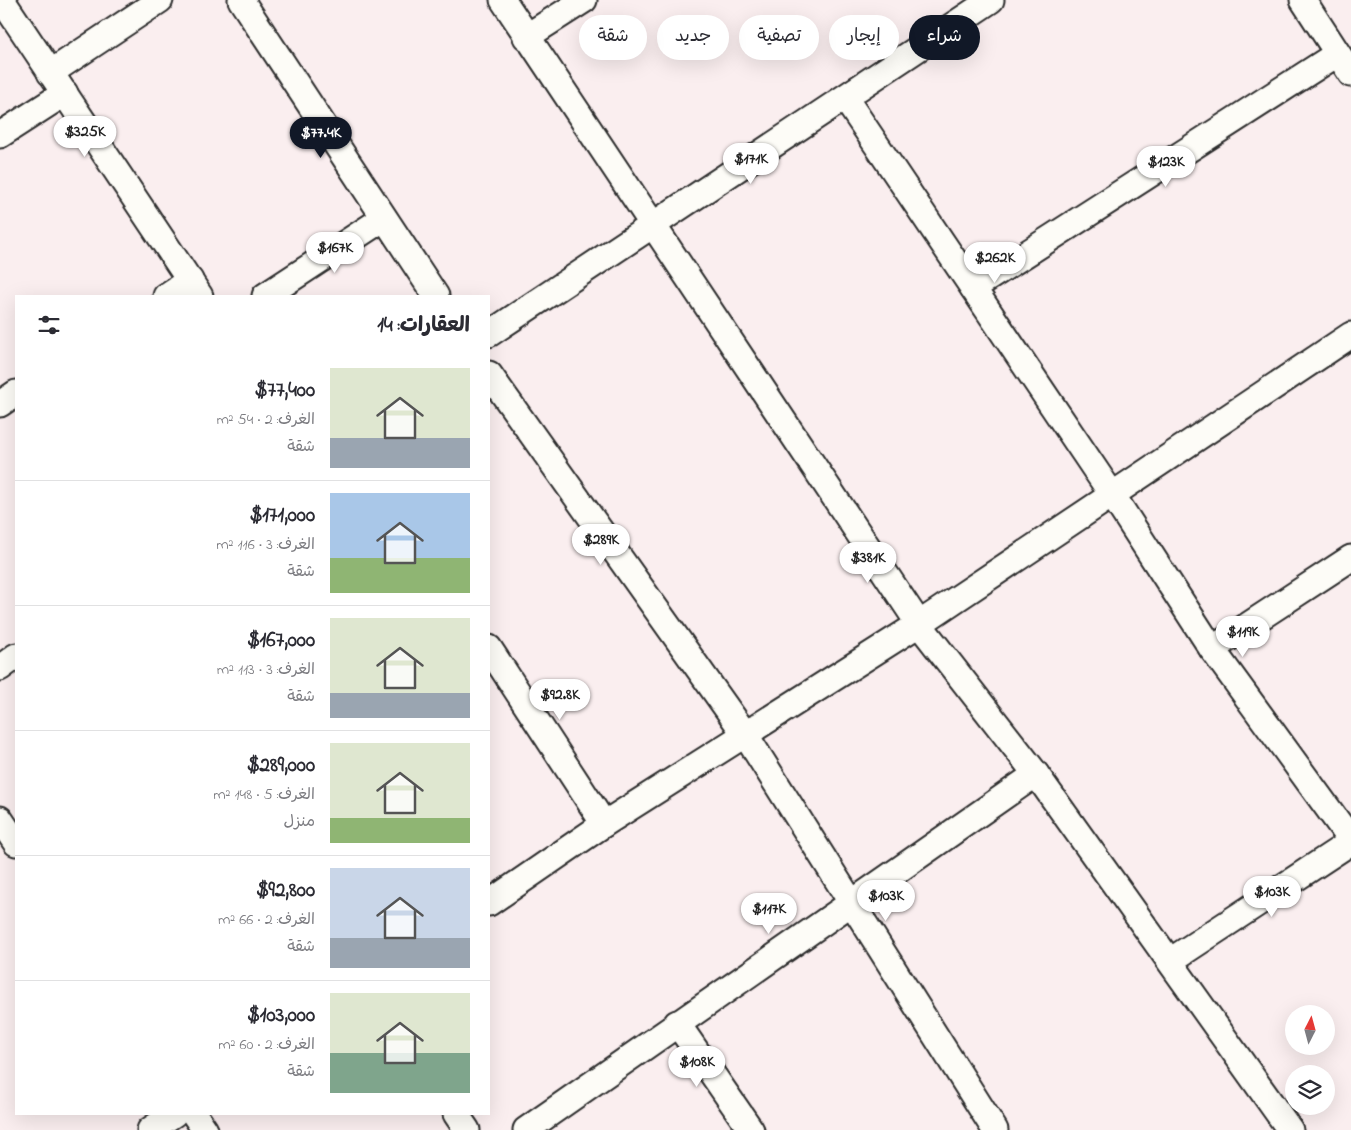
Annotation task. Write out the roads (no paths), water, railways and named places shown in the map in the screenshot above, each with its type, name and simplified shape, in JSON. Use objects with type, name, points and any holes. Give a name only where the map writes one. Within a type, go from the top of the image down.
[{"type":"street","points":[[2,0],[195,288],[170,295]]},
{"type":"street","points":[[50,72],[160,0]]},
{"type":"street","points":[[240,0],[435,295]]},
{"type":"street","points":[[503,0],[919,624],[1036,774],[1290,1130]]},
{"type":"street","points":[[526,37],[584,0]]},
{"type":"street","points":[[490,333],[991,0]]},
{"type":"street","points":[[1303,0],[1351,74]]},
{"type":"street","points":[[974,288],[1337,54]]},
{"type":"street","points":[[0,135],[65,93]]},
{"type":"street","points":[[845,98],[974,288],[1212,649],[1351,841],[1170,961]]},
{"type":"street","points":[[267,295],[384,218]]},
{"type":"street","points":[[490,902],[604,824],[919,624],[1351,335]]},
{"type":"street","points":[[490,375],[745,734],[995,1130]]},
{"type":"street","points":[[0,404],[15,394]]},
{"type":"street","points":[[1212,649],[1351,558]]},
{"type":"street","points":[[490,650],[604,824]]},
{"type":"street","points":[[0,668],[15,657]]},
{"type":"street","points":[[526,1130],[850,902],[1036,774]]},
{"type":"street","points":[[0,819],[15,842]]},
{"type":"street","points":[[677,1023],[751,1130]]},
{"type":"street","points":[[150,1130],[172,1115]]},
{"type":"street","points":[[195,1115],[205,1130]]},
{"type":"street","points":[[457,1115],[467,1130]]}]
